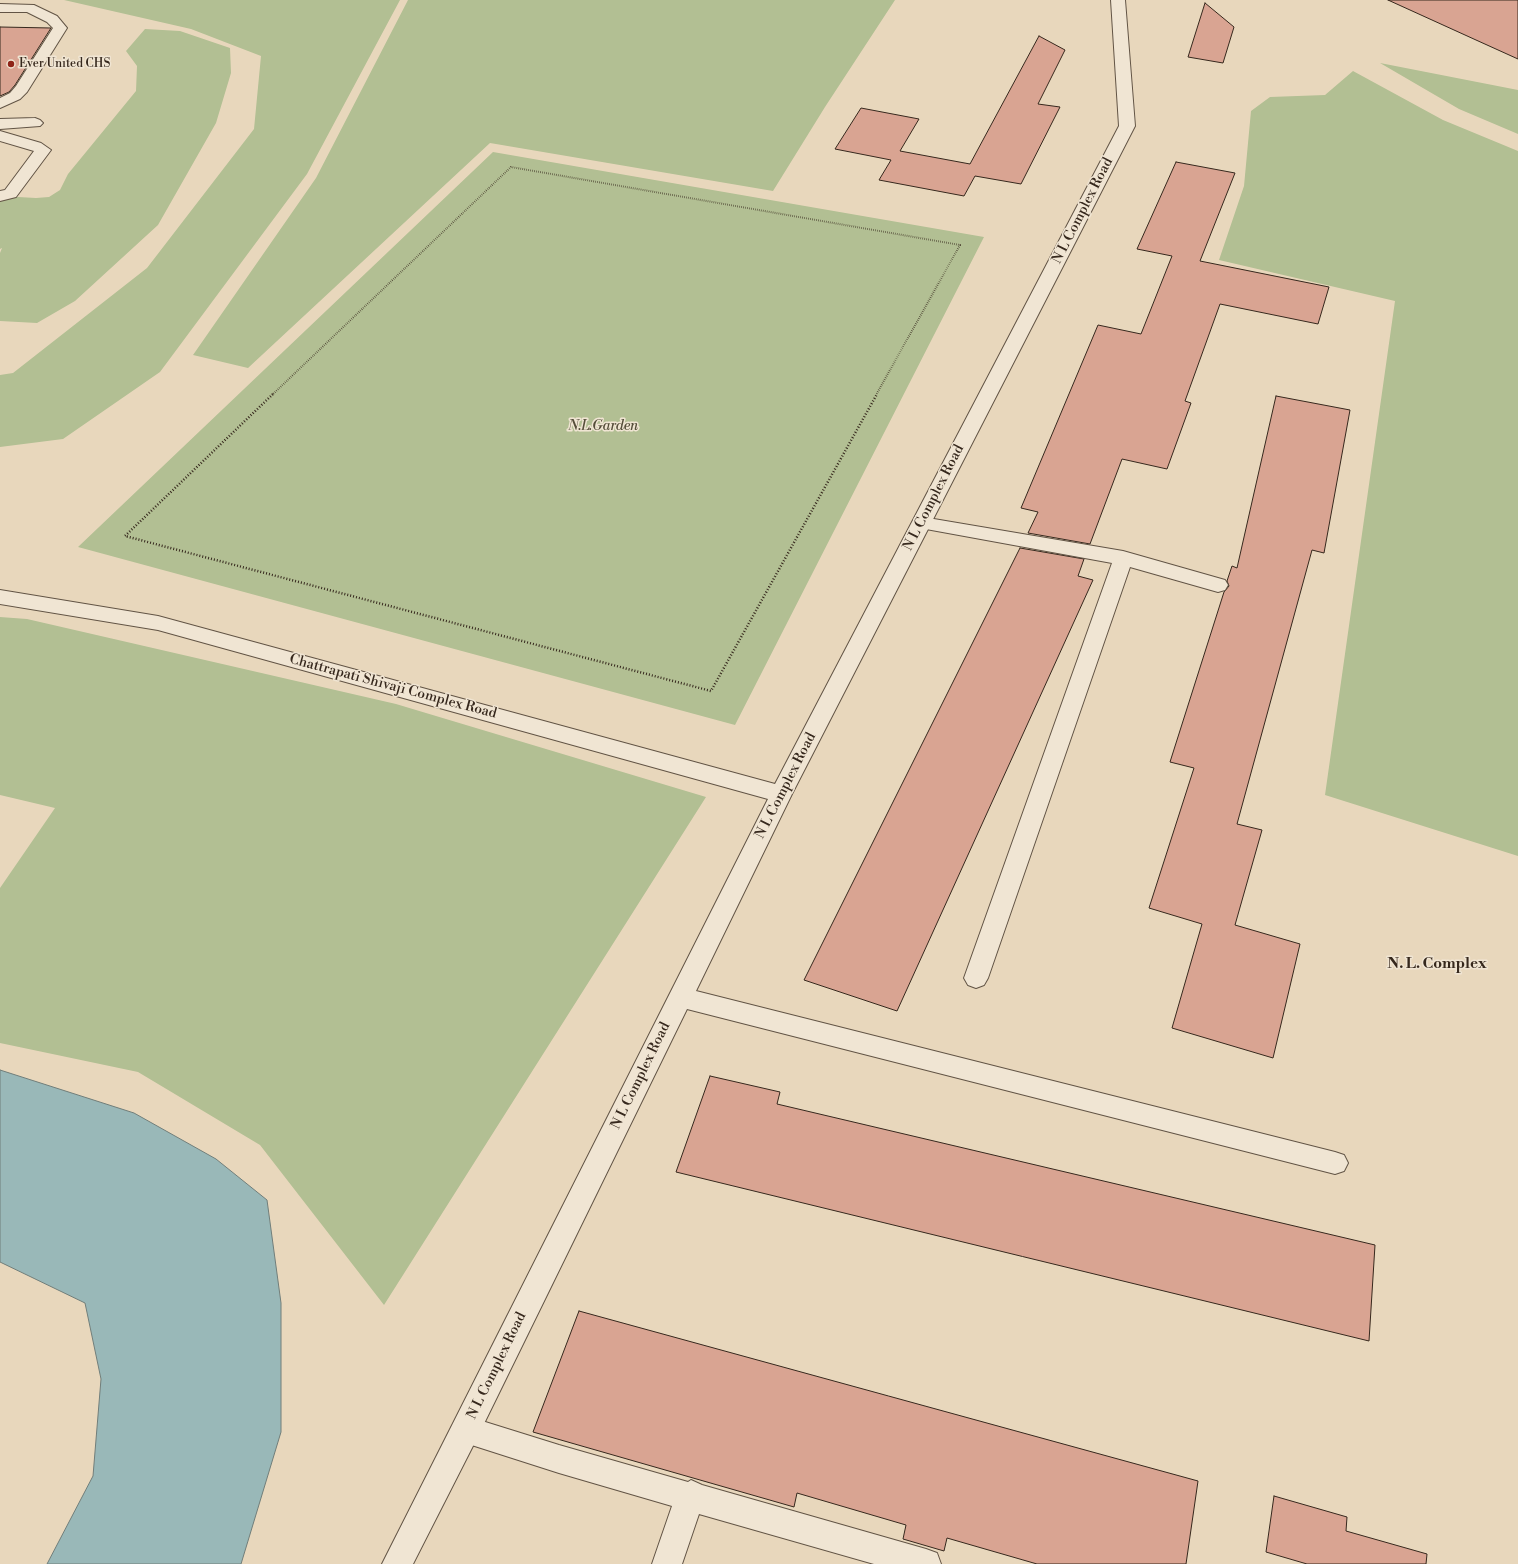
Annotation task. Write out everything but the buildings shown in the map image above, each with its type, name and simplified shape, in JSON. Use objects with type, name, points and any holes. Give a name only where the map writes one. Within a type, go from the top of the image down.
[{"type":"street","name":"N L Complex Road","points":[[396,1564],[466,1430],[781,794],[1127,126],[1118,0]]},
{"type":"street","points":[[0,8],[29,8],[52,19],[60,28],[22,89],[15,96],[0,104]]},
{"type":"street","points":[[0,124],[35,123]]},
{"type":"street","points":[[0,136],[36,146],[42,150],[10,194],[0,196]]},
{"type":"street","points":[[922,523],[1123,558],[1218,585]]},
{"type":"street","points":[[976,978],[1123,558]]},
{"type":"street","name":"Chattrapati Shivaji Complex Road","points":[[0,597],[158,623],[781,794]]},
{"type":"street","points":[[680,997],[1335,1163]]},
{"type":"street","points":[[466,1430],[559,1459],[691,1495],[926,1564]]},
{"type":"street","points":[[667,1564],[691,1495]]},
{"type":"path","points":[[511,167],[960,245],[711,691],[125,536],[511,167]]},
{"type":"green space","points":[[64,0],[400,0],[307,174],[160,372],[63,439],[0,447],[0,375],[13,373],[147,268],[254,129],[261,56],[191,29]]},
{"type":"green space","points":[[408,0],[895,0],[825,107],[773,191],[490,143],[248,368],[193,355],[316,178]]},
{"type":"green space","points":[[145,29],[180,31],[230,48],[231,73],[216,123],[158,225],[75,301],[37,323],[0,321],[0,253],[2,248],[0,249],[0,196],[36,198],[49,197],[60,190],[68,174],[136,91],[137,66],[126,51]]},
{"type":"green space","points":[[1380,63],[1518,90],[1518,134],[1459,109]]},
{"type":"green space","points":[[1353,71],[1443,120],[1518,151],[1518,856],[1325,795],[1395,301],[1219,260],[1244,186],[1251,111],[1270,97],[1325,95]]},
{"type":"green space","name":"N.L.Garden","points":[[493,152],[984,237],[735,725],[78,547]]},
{"type":"green space","points":[[0,617],[27,619],[396,704],[706,797],[384,1305],[260,1145],[138,1072],[0,1043],[0,888],[55,808],[0,795]]},
{"type":"water","points":[[0,1070],[134,1113],[216,1159],[267,1200],[281,1303],[281,1432],[241,1564],[47,1564],[93,1476],[101,1379],[85,1303],[0,1262]]},
{"type":"place","name":"Ever United CHS","points":[[11,64]]},
{"type":"district","name":"N. L. Complex","points":[[1437,964]]}]
